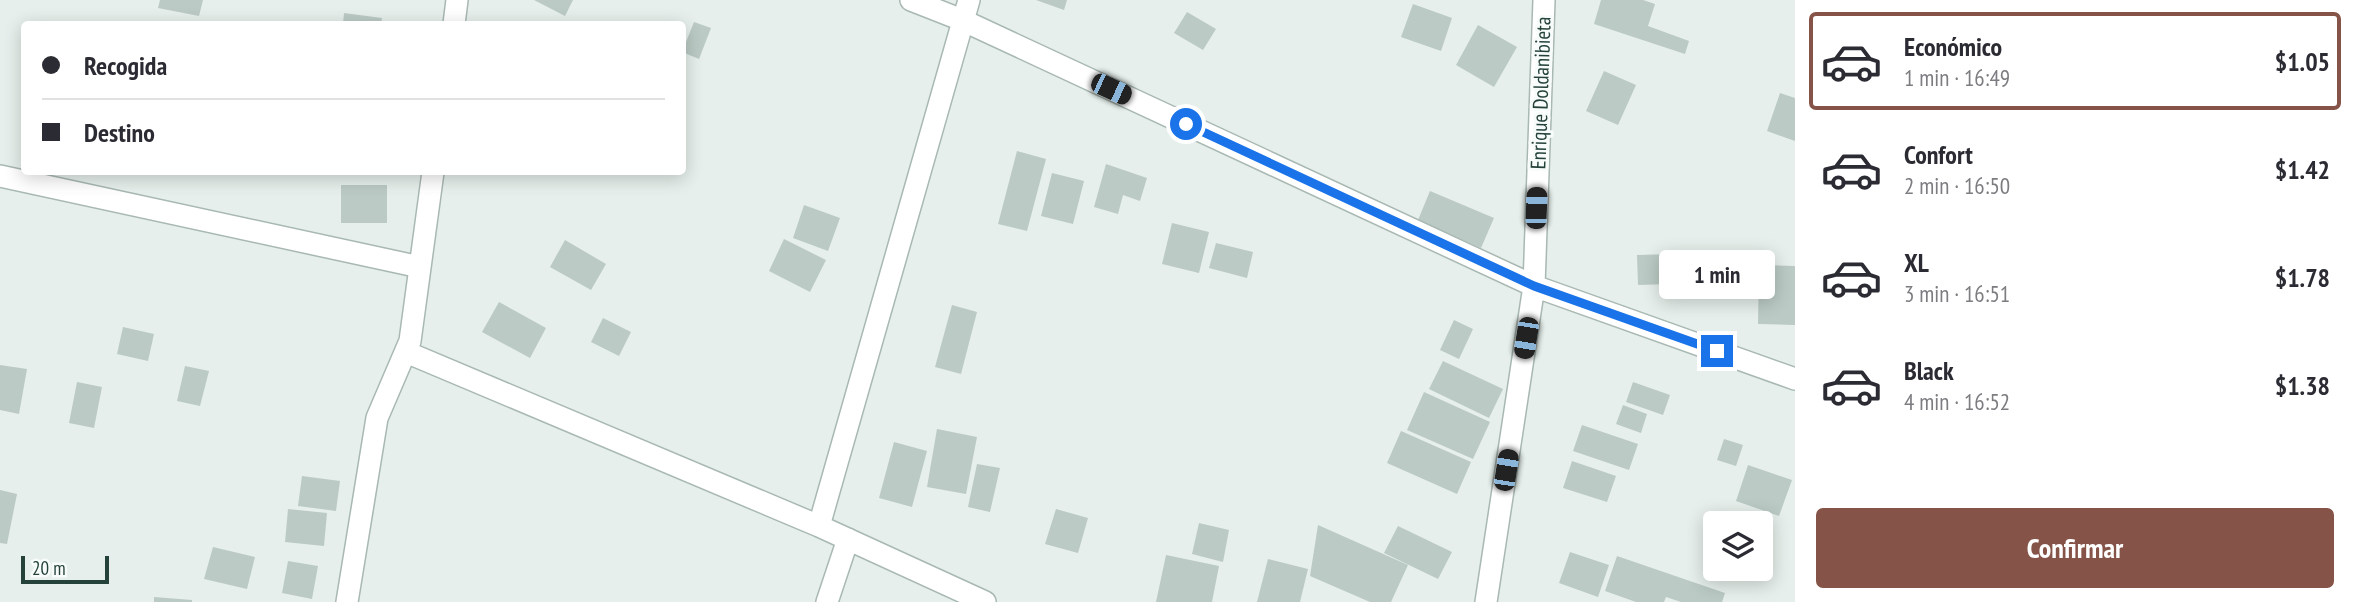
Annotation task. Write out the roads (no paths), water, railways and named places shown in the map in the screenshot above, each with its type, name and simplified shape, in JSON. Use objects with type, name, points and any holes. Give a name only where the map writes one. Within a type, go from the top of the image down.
[{"type":"street","points":[[454,21],[457,0]]},
{"type":"street","points":[[911,0],[966,10],[1534,286],[1795,379]]},
{"type":"street","name":"Enrique Doldanibieta","points":[[1486,602],[1534,286],[1544,0]]},
{"type":"street","points":[[819,526],[966,10]]},
{"type":"street","points":[[347,602],[377,418],[410,341],[433,175]]},
{"type":"street","points":[[0,176],[420,267]]},
{"type":"street","points":[[406,352],[819,526],[985,602]]},
{"type":"street","points":[[827,602],[848,539]]}]
